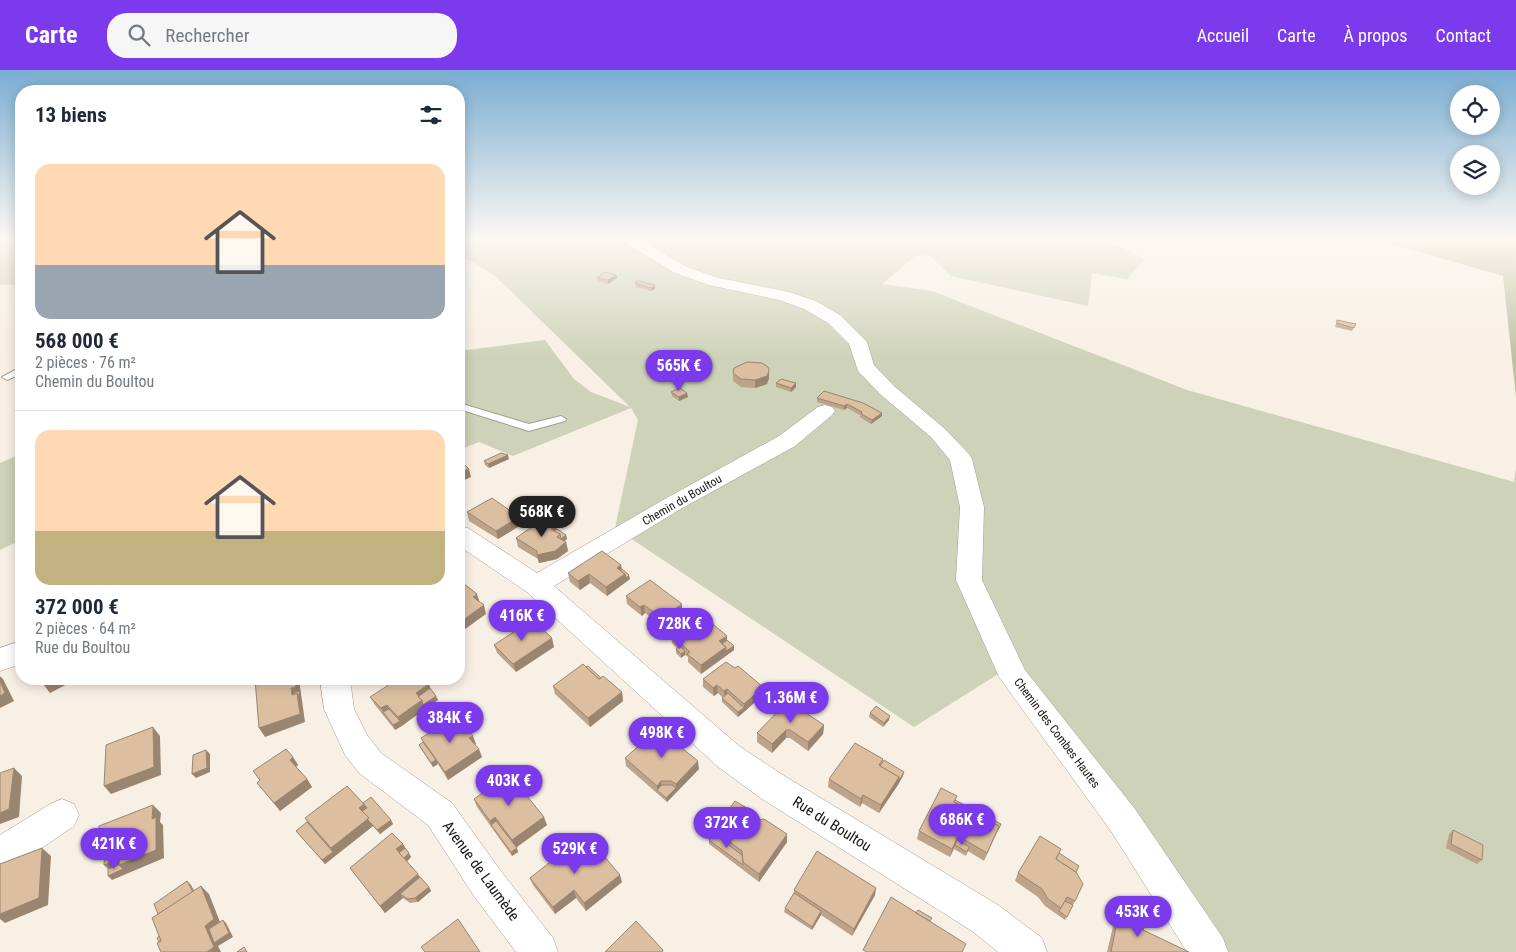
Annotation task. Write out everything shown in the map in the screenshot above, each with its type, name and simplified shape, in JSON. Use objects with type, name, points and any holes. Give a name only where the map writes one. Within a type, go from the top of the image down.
[{"type":"street","name":"Chemin des Combes Hautes","points":[[704,278],[783,296],[810,305],[834,319],[858,342],[865,367],[887,390],[938,433],[961,459],[972,507],[970,580],[1014,677],[1123,820],[1209,952]]},
{"type":"street","name":"Chemin du Boultou","points":[[536,585],[670,505],[787,442],[825,411]]},
{"type":"street","name":"Rue du Boultou","points":[[465,538],[536,585],[728,756],[774,788],[985,918],[1028,952]]},
{"type":"street","points":[[0,660],[15,654]]},
{"type":"street","name":"Avenue de Laumède","points":[[336,685],[339,709],[356,745],[370,763],[440,814],[487,883],[539,952]]},
{"type":"street","points":[[0,852],[14,846],[62,815]]},
{"type":"lane","points":[[6,377],[15,373]]},
{"type":"lane","points":[[465,408],[529,428],[561,419]]},
{"type":"green space","points":[[0,278],[15,278],[15,285],[0,285]]},
{"type":"green space","points":[[497,278],[889,278],[882,284],[932,291],[1187,390],[1514,482],[1516,469],[1516,952],[1220,952],[1003,671],[914,727],[615,528],[638,420],[631,408],[513,456],[479,442],[465,448],[465,350],[545,340],[574,379],[591,392],[630,407]]},
{"type":"green space","points":[[961,278],[1091,278],[1088,306]]},
{"type":"green space","points":[[1503,278],[1516,278],[1516,397]]},
{"type":"green space","points":[[15,457],[15,543],[0,550],[0,463]]},
{"type":"building","points":[[639,281],[655,285],[651,288],[635,283]]},
{"type":"building","points":[[1337,320],[1356,324],[1354,328],[1337,323]]},
{"type":"building","points":[[747,362],[762,363],[768,367],[767,376],[755,380],[741,379],[733,373],[734,368]]},
{"type":"building","points":[[781,379],[796,383],[791,388],[776,383]]},
{"type":"building","points":[[680,388],[687,393],[679,397],[671,392]]},
{"type":"building","points":[[824,391],[863,403],[882,413],[872,420],[847,404],[844,406],[817,398]]},
{"type":"building","points":[[501,453],[508,455],[488,464],[484,461]]},
{"type":"building","points":[[492,498],[519,517],[496,531],[467,512]]},
{"type":"building","points":[[543,519],[556,525],[551,529],[560,534],[557,537],[566,542],[555,551],[537,555],[537,551],[516,538]]},
{"type":"building","points":[[557,529],[566,535],[561,539],[560,534],[554,531]]},
{"type":"building","points":[[602,551],[621,565],[617,568],[625,574],[606,587],[589,574],[578,581],[568,573]]},
{"type":"building","points":[[622,569],[629,575],[626,578],[625,574],[620,570]]},
{"type":"building","points":[[650,580],[682,604],[662,618],[644,605],[640,607],[626,596]]},
{"type":"building","points":[[465,585],[477,594],[473,597],[484,605],[465,619]]},
{"type":"building","points":[[701,614],[727,636],[719,641],[726,647],[701,665],[687,654],[690,652],[671,634]]},
{"type":"building","points":[[527,623],[533,628],[538,625],[552,638],[513,664],[494,645]]},
{"type":"building","points":[[727,640],[734,646],[726,651],[726,647],[722,644]]},
{"type":"building","points":[[680,646],[685,651],[681,654],[676,649]]},
{"type":"building","points":[[726,662],[735,668],[738,666],[763,687],[744,704],[727,689],[724,691],[717,685],[713,688],[703,679]]},
{"type":"building","points":[[583,664],[599,679],[603,676],[622,692],[588,718],[553,686]]},
{"type":"building","points":[[588,666],[601,678],[599,679],[586,667]]},
{"type":"building","points":[[0,681],[5,693],[0,696]]},
{"type":"building","points":[[255,685],[296,685],[296,687],[291,688],[292,695],[297,693],[300,714],[259,728]]},
{"type":"building","points":[[389,685],[428,685],[416,693],[422,700],[398,717],[387,705],[381,708],[370,697]]},
{"type":"building","points":[[430,688],[436,696],[423,705],[422,700],[418,697]]},
{"type":"building","points":[[728,693],[744,708],[738,712],[722,698]]},
{"type":"building","points":[[788,701],[824,725],[808,742],[790,730],[786,730],[772,744],[757,733]]},
{"type":"building","points":[[876,706],[890,716],[884,723],[870,713]]},
{"type":"building","points":[[389,709],[400,721],[393,725],[383,712]]},
{"type":"building","points":[[457,716],[473,736],[469,738],[479,749],[445,772],[421,738]]},
{"type":"building","points":[[153,727],[154,767],[104,786],[106,745]]},
{"type":"building","points":[[658,729],[698,761],[676,784],[671,781],[661,781],[657,786],[625,758]]},
{"type":"building","points":[[423,742],[436,760],[431,763],[419,745]]},
{"type":"building","points":[[855,743],[883,759],[879,765],[899,777],[881,805],[863,795],[861,799],[829,779]]},
{"type":"building","points":[[286,749],[293,757],[290,760],[307,779],[274,803],[257,783],[260,780],[253,771]]},
{"type":"building","points":[[206,750],[207,768],[192,774],[193,755]]},
{"type":"building","points":[[884,760],[904,772],[899,781],[899,777],[880,766]]},
{"type":"building","points":[[14,768],[9,809],[0,813],[0,773]]},
{"type":"building","points":[[509,774],[544,817],[512,840],[495,817],[490,821],[474,799]]},
{"type":"building","points":[[662,785],[672,785],[676,788],[666,798],[657,790]]},
{"type":"building","points":[[347,786],[364,804],[359,808],[369,818],[331,848],[305,818]]},
{"type":"building","points":[[941,788],[957,796],[954,802],[999,826],[987,853],[958,836],[952,849],[919,831]]},
{"type":"building","points":[[371,797],[391,820],[377,830],[362,811],[367,808],[363,803]]},
{"type":"building","points":[[955,800],[1001,824],[998,830],[999,826],[954,802]]},
{"type":"building","points":[[735,801],[755,813],[756,820],[764,819],[787,834],[759,874],[743,862],[742,851],[714,830]]},
{"type":"building","points":[[153,805],[152,819],[156,817],[156,850],[119,865],[119,860],[104,865],[105,840],[98,842],[99,826]]},
{"type":"building","points":[[496,821],[517,848],[511,852],[491,825]]},
{"type":"building","points":[[307,822],[333,852],[322,860],[296,831]]},
{"type":"building","points":[[1453,830],[1483,845],[1482,860],[1451,844]]},
{"type":"building","points":[[392,833],[403,844],[396,849],[418,874],[380,906],[350,868]]},
{"type":"building","points":[[714,834],[742,855],[743,865],[709,840]]},
{"type":"building","points":[[1040,836],[1061,849],[1056,859],[1076,872],[1083,884],[1075,901],[1067,897],[1061,908],[1048,899],[1042,889],[1018,873]]},
{"type":"building","points":[[586,838],[596,850],[589,856],[579,844]]},
{"type":"building","points":[[957,840],[969,847],[967,852],[955,845]]},
{"type":"building","points":[[577,841],[589,856],[598,849],[620,875],[584,903],[574,890],[553,907],[530,878]]},
{"type":"building","points":[[105,845],[104,853],[102,854],[102,846]]},
{"type":"building","points":[[42,848],[39,898],[0,914],[0,864]]},
{"type":"building","points":[[405,848],[409,853],[404,858],[399,853]]},
{"type":"building","points":[[817,851],[876,888],[854,929],[794,890]]},
{"type":"building","points":[[1059,853],[1079,866],[1076,872],[1056,859]]},
{"type":"building","points":[[119,865],[123,869],[108,876],[108,869]]},
{"type":"building","points":[[420,877],[429,887],[415,898],[408,899],[400,894]]},
{"type":"building","points":[[187,881],[193,892],[158,914],[154,904]]},
{"type":"building","points":[[201,886],[214,919],[205,926],[214,947],[207,952],[161,952],[157,943],[161,941],[152,918]]},
{"type":"building","points":[[794,893],[821,911],[812,927],[785,908]]},
{"type":"building","points":[[891,897],[966,944],[962,952],[867,952],[863,950]]},
{"type":"building","points":[[1065,901],[1073,905],[1067,917],[1059,911]]},
{"type":"building","points":[[918,910],[932,918],[930,921],[916,913]]},
{"type":"building","points":[[1119,911],[1144,923],[1143,930],[1189,952],[1111,952]]},
{"type":"building","points":[[458,919],[480,952],[425,952],[421,947]]},
{"type":"building","points":[[223,920],[229,933],[214,943],[209,929]]},
{"type":"building","points":[[636,921],[663,950],[662,952],[605,952]]},
{"type":"building","points":[[244,947],[247,952],[237,952]]}]
